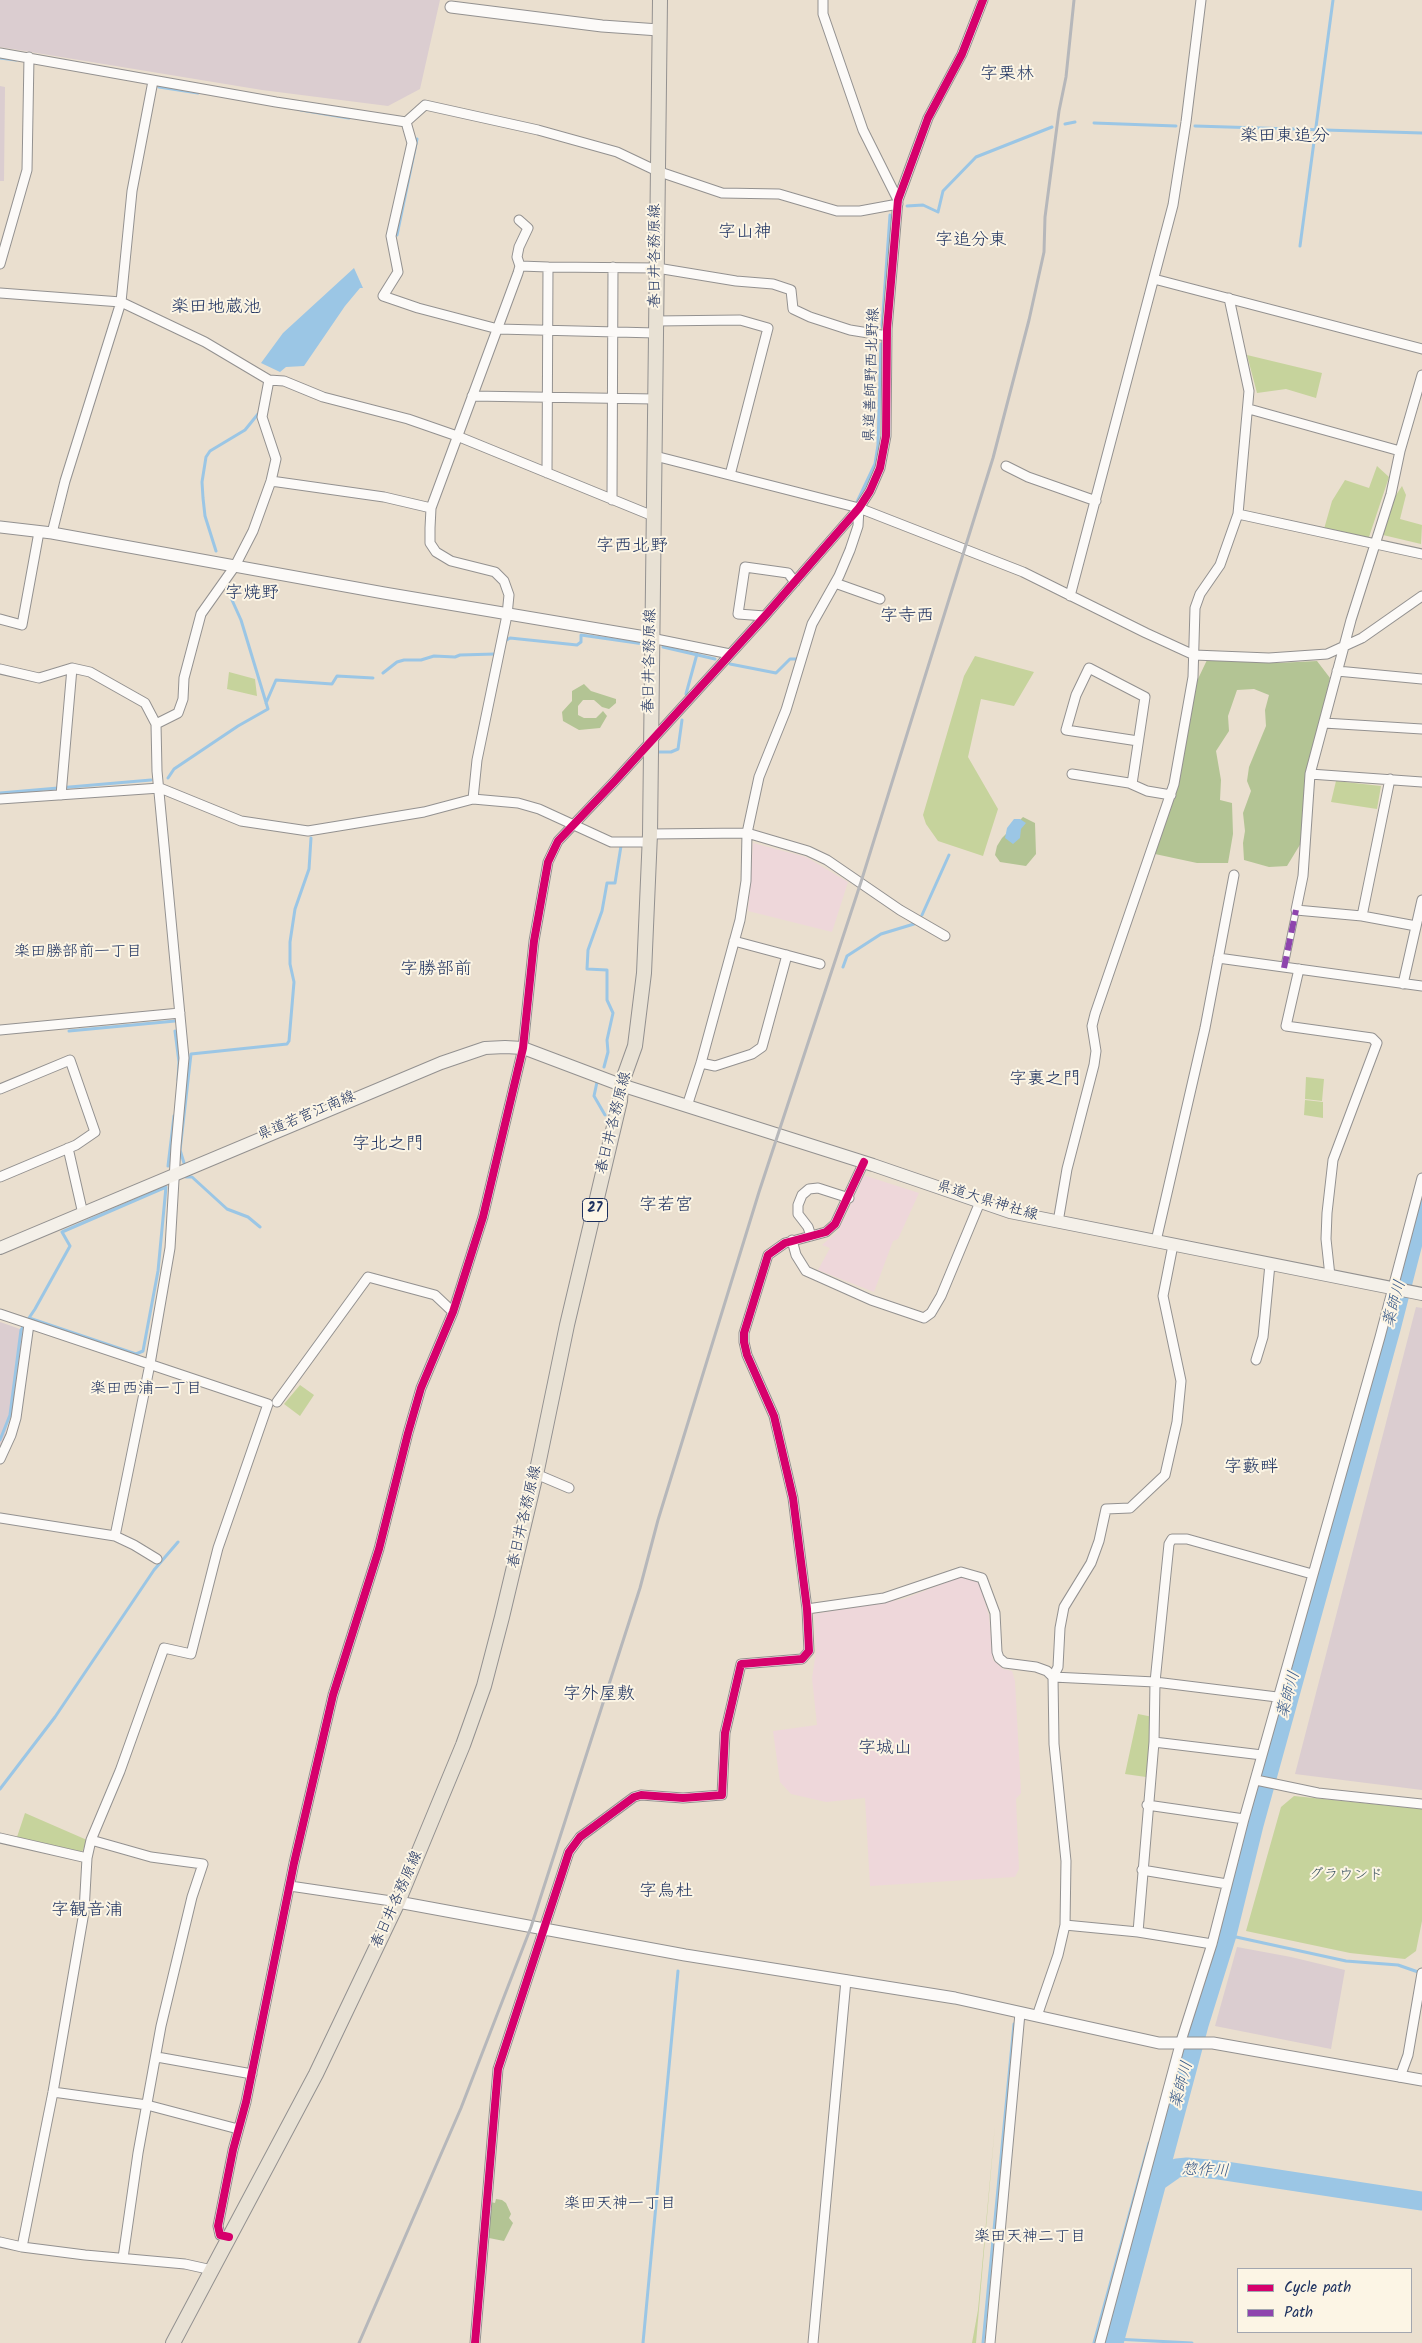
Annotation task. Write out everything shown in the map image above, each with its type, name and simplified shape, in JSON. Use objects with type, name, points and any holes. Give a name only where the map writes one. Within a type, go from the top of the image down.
[{"type":"main road","name":"春日井各務原線","points":[[173,2343],[316,2074],[398,1902],[438,1810],[484,1686],[536,1474],[567,1325],[620,1101],[621,1085],[635,1046],[644,974],[649,838],[660,0]]},
{"type":"main road","name":"県道若宮江南線","points":[[0,1248],[441,1062],[485,1048],[524,1048],[621,1085]]},
{"type":"main road","name":"県道大県神社線","points":[[621,1085],[864,1162],[1010,1212],[1416,1293]]},
{"type":"street","points":[[406,122],[425,105],[538,130],[617,152],[657,171],[722,193],[779,194],[837,211],[860,211],[898,202],[863,130],[823,14],[823,0]]},
{"type":"street","name":"県道善師野西北野線","points":[[229,2237],[220,2235],[218,2226],[252,2074],[290,1886],[333,1695],[379,1549],[421,1388],[453,1312],[483,1217],[524,1048],[534,941],[546,871],[558,841],[573,823],[650,744],[859,508],[880,468],[886,436],[887,336],[898,202],[928,118],[962,54],[983,0]]},
{"type":"street","points":[[1070,596],[1173,205],[1186,122],[1200,0]]},
{"type":"street","points":[[451,7],[602,26],[659,30]]},
{"type":"street","points":[[0,53],[153,81],[406,122]]},
{"type":"street","points":[[0,264],[27,170],[29,57]]},
{"type":"street","points":[[52,534],[74,452],[121,302],[132,191],[153,81]]},
{"type":"street","points":[[406,122],[412,143],[391,236],[396,252],[398,272],[383,296],[418,308],[498,329],[613,331],[740,320],[768,328],[730,475]]},
{"type":"street","points":[[473,798],[477,760],[507,615],[508,595],[504,581],[495,572],[452,561],[436,552],[430,543],[432,508],[520,266],[517,257],[528,228],[519,220]]},
{"type":"street","points":[[520,266],[656,268],[736,281],[773,284],[792,290],[793,309],[810,317],[850,330],[887,336]]},
{"type":"street","points":[[547,473],[546,330],[548,267]]},
{"type":"street","points":[[612,500],[613,267]]},
{"type":"street","points":[[1154,279],[1422,349]]},
{"type":"street","points":[[0,293],[121,302],[205,342],[269,380],[284,381],[323,397],[408,419],[458,436],[653,516]]},
{"type":"street","points":[[1058,1222],[1067,1169],[1094,1065],[1096,1051],[1092,1026],[1095,1014],[1174,784],[1193,677],[1197,602],[1220,566],[1238,514],[1249,409],[1249,391],[1229,298]]},
{"type":"street","points":[[1284,968],[1303,876],[1310,774],[1337,671],[1391,494],[1400,451],[1422,376]]},
{"type":"street","points":[[156,724],[178,713],[183,699],[185,674],[201,614],[235,566],[253,531],[271,481],[276,459],[262,417],[269,380]]},
{"type":"street","points":[[472,396],[655,399]]},
{"type":"street","points":[[1249,409],[1400,451]]},
{"type":"street","points":[[655,456],[859,508],[998,561],[1194,655],[1249,658],[1308,657],[1327,654],[1344,648],[1362,638],[1422,596]]},
{"type":"street","points":[[1006,466],[1096,501]]},
{"type":"street","points":[[271,481],[384,497],[432,508]]},
{"type":"street","points":[[687,1106],[702,1063],[740,920],[746,881],[746,833],[759,777],[786,710],[808,632],[816,614],[835,583],[850,550],[858,526],[859,508]]},
{"type":"street","points":[[1238,514],[1422,554]]},
{"type":"street","points":[[0,527],[52,534],[507,615],[651,638],[730,654]]},
{"type":"street","points":[[0,620],[22,625],[39,532]]},
{"type":"street","points":[[765,616],[738,614],[745,567],[788,573],[795,582]]},
{"type":"street","points":[[835,583],[880,599]]},
{"type":"street","points":[[60,795],[72,668]]},
{"type":"street","points":[[0,669],[39,678],[72,668],[90,672],[145,703],[156,724],[158,771],[184,1058],[170,1248],[150,1364],[115,1536]]},
{"type":"street","points":[[1132,784],[1145,697],[1090,668],[1076,695],[1066,730],[1138,741]]},
{"type":"street","points":[[1337,671],[1422,679]]},
{"type":"street","points":[[1324,723],[1422,728]]},
{"type":"street","points":[[1072,774],[1132,784],[1147,790],[1171,795]]},
{"type":"street","points":[[1310,774],[1422,782]]},
{"type":"street","points":[[1362,916],[1390,779]]},
{"type":"street","points":[[0,799],[160,788],[240,821],[308,830],[424,812],[473,798],[518,803],[573,823],[611,842],[746,833],[808,851],[827,860],[900,910],[945,936]]},
{"type":"street","points":[[1156,1241],[1205,1028],[1234,875]]},
{"type":"street","points":[[1403,984],[1422,900]]},
{"type":"street","points":[[1296,910],[1362,916],[1416,926]]},
{"type":"street","points":[[734,941],[820,964]]},
{"type":"street","points":[[702,1063],[716,1066],[752,1054],[762,1047],[787,955]]},
{"type":"street","points":[[1218,958],[1422,986]]},
{"type":"street","points":[[1299,970],[1286,1026],[1372,1038],[1377,1043],[1334,1160],[1327,1221],[1330,1276]]},
{"type":"street","points":[[0,1030],[180,1014]]},
{"type":"street","points":[[0,1089],[70,1060],[96,1132],[68,1148],[0,1178]]},
{"type":"street","points":[[68,1148],[83,1214]]},
{"type":"street","points":[[474,2343],[498,2069],[563,1865],[573,1844],[627,1800],[641,1795],[683,1798],[722,1795],[725,1733],[741,1664],[802,1659],[809,1651],[807,1609],[793,1498],[774,1416],[753,1370],[744,1342],[744,1333],[768,1255],[779,1246],[792,1240],[826,1232],[835,1224],[849,1198],[864,1162]]},
{"type":"street","points":[[1100,2343],[1181,2041],[1212,1944],[1244,1819],[1258,1781],[1262,1755],[1277,1697],[1380,1337],[1391,1288],[1422,1178]]},
{"type":"street","points":[[811,1236],[808,1227],[798,1214],[798,1205],[802,1195],[809,1189],[818,1188],[849,1198]]},
{"type":"street","points":[[792,1240],[796,1255],[806,1271],[871,1300],[924,1318],[931,1313],[940,1296],[980,1202]]},
{"type":"street","points":[[1037,2016],[1058,1955],[1065,1925],[1066,1861],[1054,1744],[1053,1677],[1058,1667],[1060,1628],[1064,1607],[1091,1563],[1099,1541],[1106,1509],[1130,1508],[1165,1474],[1177,1422],[1181,1381],[1163,1296],[1173,1245]]},
{"type":"street","points":[[1256,1360],[1263,1337],[1270,1264]]},
{"type":"street","points":[[277,1402],[368,1277],[435,1295],[453,1312]]},
{"type":"street","points":[[0,1314],[268,1404],[218,1548],[191,1654],[164,1648],[120,1771],[91,1840],[84,1912],[53,2092],[22,2247]]},
{"type":"street","points":[[0,1459],[11,1435],[16,1418],[26,1323]]},
{"type":"street","points":[[536,1474],[569,1488]]},
{"type":"street","points":[[0,1518],[115,1536],[157,1559]]},
{"type":"street","points":[[1138,1932],[1147,1805],[1154,1742],[1155,1682],[1169,1544],[1172,1539],[1187,1539],[1225,1548],[1312,1574]]},
{"type":"street","points":[[807,1609],[884,1598],[960,1572],[982,1578],[995,1613],[997,1652],[1000,1658],[1012,1665],[1042,1669],[1053,1677],[1155,1682],[1277,1697]]},
{"type":"street","points":[[1154,1742],[1262,1755]]},
{"type":"street","points":[[1258,1781],[1275,1786],[1422,1804]]},
{"type":"street","points":[[1147,1805],[1244,1819]]},
{"type":"street","points":[[0,1838],[88,1858]]},
{"type":"street","points":[[91,1840],[151,1857],[203,1864],[186,1920],[162,2026],[147,2105],[123,2258]]},
{"type":"street","points":[[1142,1870],[1227,1884]]},
{"type":"street","points":[[290,1886],[398,1902],[680,1954],[954,1998],[1159,2043],[1181,2041],[1213,2043],[1422,2080]]},
{"type":"street","points":[[1065,1925],[1138,1932],[1212,1944]]},
{"type":"street","points":[[1400,2077],[1408,2055],[1422,1974]]},
{"type":"street","points":[[813,2343],[846,1980]]},
{"type":"street","points":[[990,2343],[1020,2013]]},
{"type":"street","points":[[157,2057],[252,2074]]},
{"type":"street","points":[[53,2092],[147,2105],[238,2130]]},
{"type":"street","points":[[0,2242],[22,2247],[185,2264],[212,2270]]},
{"type":"shaded area","points":[[0,0],[440,0],[420,89],[388,106],[262,90],[0,47]]},
{"type":"shaded area","points":[[0,86],[5,87],[4,181],[0,181]]},
{"type":"shaded area","points":[[753,843],[806,857],[848,882],[832,932],[748,911]]},
{"type":"shaded area","points":[[863,1175],[919,1193],[898,1239],[893,1241],[874,1292],[818,1270],[830,1248],[822,1245],[836,1233],[846,1216]]},
{"type":"shaded area","points":[[1416,1307],[1422,1308],[1422,1790],[1295,1774]]},
{"type":"shaded area","points":[[0,1322],[23,1330],[16,1389],[4,1439],[0,1446]]},
{"type":"shaded area","points":[[959,1577],[976,1580],[981,1588],[989,1616],[993,1660],[1003,1669],[1012,1671],[1015,1681],[1021,1793],[1016,1799],[1019,1869],[1015,1877],[870,1886],[865,1798],[826,1802],[791,1794],[780,1782],[773,1731],[817,1725],[812,1678],[816,1652],[814,1614],[904,1599]]},
{"type":"shaded area","points":[[1237,1947],[1345,1970],[1331,2049],[1215,2026]]},
{"type":"green space","points":[[1247,355],[1322,373],[1316,398],[1286,389],[1257,393]]},
{"type":"green space","points":[[1377,466],[1389,477],[1368,540],[1324,529],[1332,501],[1345,480],[1369,488]]},
{"type":"green space","points":[[1402,486],[1406,495],[1400,519],[1422,525],[1421,544],[1383,535],[1394,498]]},
{"type":"green space","points":[[975,656],[1034,672],[1014,706],[981,699],[968,757],[998,809],[983,856],[938,841],[926,824],[923,815],[964,676]]},
{"type":"green space","points":[[1207,660],[1277,663],[1317,661],[1330,678],[1305,785],[1301,843],[1287,866],[1269,867],[1244,860],[1243,843],[1245,831],[1243,813],[1251,791],[1247,781],[1249,767],[1266,726],[1265,710],[1269,695],[1254,689],[1237,690],[1228,716],[1229,731],[1216,751],[1221,780],[1220,800],[1232,803],[1233,834],[1228,863],[1197,863],[1155,854],[1180,778],[1197,681]]},
{"type":"green space","points":[[229,672],[255,679],[257,696],[227,689]]},
{"type":"green space","points":[[584,684],[591,691],[616,699],[616,703],[609,709],[602,707],[594,700],[583,700],[578,706],[578,715],[584,718],[596,718],[603,711],[607,716],[600,728],[579,730],[563,721],[562,712],[572,701],[572,691]]},
{"type":"green space","points":[[1336,781],[1381,786],[1377,809],[1331,802]]},
{"type":"green space","points":[[1023,817],[1035,823],[1036,854],[1026,866],[1000,862],[995,855],[997,846],[1002,838]]},
{"type":"green space","points":[[1306,1077],[1324,1079],[1322,1101],[1305,1099]]},
{"type":"green space","points":[[1305,1100],[1323,1102],[1323,1118],[1304,1115]]},
{"type":"green space","points":[[300,1385],[314,1395],[300,1416],[284,1404]]},
{"type":"green space","points":[[1138,1714],[1153,1717],[1146,1777],[1125,1774]]},
{"type":"green space","name":"グラウンド","points":[[1294,1796],[1422,1809],[1422,1921],[1416,1951],[1405,1959],[1350,1953],[1246,1931],[1281,1807]]},
{"type":"green space","points":[[25,1813],[87,1840],[82,1852],[17,1837]]},
{"type":"green space","points":[[995,2125],[976,2343],[972,2343],[978,2310]]},
{"type":"green space","points":[[496,2199],[506,2203],[511,2214],[509,2218],[513,2223],[504,2241],[489,2238],[488,2226],[491,2216],[489,2211],[492,2208],[491,2202],[495,2203]]},
{"type":"water","points":[[354,268],[363,288],[360,288],[345,306],[304,366],[286,367],[280,372],[261,363],[283,333]]},
{"type":"water","points":[[1014,819],[1020,819],[1026,823],[1021,829],[1020,838],[1013,844],[1005,838],[1007,828]]},
{"type":"waterway","points":[[1300,246],[1333,0]]},
{"type":"waterway","points":[[0,58],[16,60]]},
{"type":"waterway","points":[[159,87],[198,93]]},
{"type":"waterway","points":[[301,110],[349,118]]},
{"type":"waterway","points":[[1065,124],[1075,122]]},
{"type":"waterway","points":[[1094,123],[1176,126]]},
{"type":"waterway","points":[[1195,126],[1422,133]]},
{"type":"waterway","points":[[907,206],[923,205],[938,212],[943,191],[976,157],[1052,127]]},
{"type":"waterway","points":[[397,235],[417,139]]},
{"type":"waterway","points":[[882,327],[890,215]]},
{"type":"waterway","points":[[857,502],[875,464],[878,445],[881,344]]},
{"type":"waterway","points":[[216,551],[205,516],[203,498],[202,482],[206,457],[210,451],[245,430],[258,414]]},
{"type":"waterway","points":[[168,778],[174,769],[238,726],[268,709],[241,620],[227,589]]},
{"type":"waterway","points":[[505,641],[510,638],[577,645],[581,642],[581,635],[644,644]]},
{"type":"waterway","points":[[663,647],[715,659]]},
{"type":"waterway","points":[[383,673],[397,662],[404,660],[421,660],[434,656],[455,657],[460,655],[495,654]]},
{"type":"waterway","points":[[686,694],[697,654]]},
{"type":"waterway","points":[[730,664],[776,673],[790,659],[799,659]]},
{"type":"waterway","points":[[266,703],[276,680],[332,684],[337,676],[373,678]]},
{"type":"waterway","points":[[659,752],[671,752],[678,749],[682,720]]},
{"type":"waterway","points":[[0,793],[151,780]]},
{"type":"waterway","points":[[184,1163],[180,1150],[191,1054],[287,1044],[289,1041],[294,982],[290,964],[290,942],[295,909],[309,869],[311,838]]},
{"type":"waterway","points":[[604,1067],[613,1013],[607,1000],[607,970],[587,969],[588,950],[602,911],[607,883],[615,883],[621,846]]},
{"type":"waterway","points":[[922,915],[949,855]]},
{"type":"waterway","points":[[843,967],[847,956],[881,934],[914,924]]},
{"type":"waterway","points":[[69,1031],[175,1021]]},
{"type":"waterway","points":[[175,1031],[179,1062],[178,1080]]},
{"type":"waterway","points":[[597,1082],[594,1096],[605,1115]]},
{"type":"waterway","points":[[168,1166],[174,1116]]},
{"type":"waterway","points":[[186,1177],[192,1177],[227,1209],[248,1217],[260,1227]]},
{"type":"waterway","points":[[0,1440],[10,1415],[21,1330],[35,1309],[70,1246],[62,1232],[166,1187],[158,1271],[143,1351],[136,1354],[29,1318]]},
{"type":"waterway","name":"薬師川","points":[[1157,2182],[1199,2025],[1227,1935],[1254,1825],[1391,1329],[1422,1208]]},
{"type":"waterway","points":[[0,1789],[55,1717],[154,1570],[178,1542]]},
{"type":"waterway","points":[[1227,1935],[1346,1961],[1398,1965],[1421,1973]]},
{"type":"waterway","points":[[643,2343],[678,1971]]},
{"type":"waterway","points":[[983,2343],[1014,2024]]},
{"type":"waterway","points":[[1094,2343],[1149,2143]]},
{"type":"waterway","name":"惣作川","points":[[1114,2343],[1157,2182],[1177,2168],[1219,2170],[1422,2201]]},
{"type":"waterway","points":[[1115,2339],[1192,2343]]},
{"type":"railway","points":[[359,2343],[461,2108],[531,1927],[640,1588],[658,1520],[759,1192],[861,882],[993,458],[1029,320],[1044,252],[1045,217],[1059,111],[1066,77],[1074,0]]},
{"type":"marked path","points":[[1284,968],[1296,910]]},
{"type":"cycle path","points":[[229,2237],[220,2235],[218,2226],[233,2150],[246,2102],[294,1863],[333,1695],[379,1549],[421,1388],[453,1312],[483,1217],[523,1048],[534,941],[548,862],[558,841],[765,616],[859,508],[870,491],[880,468],[886,436],[887,329],[898,200],[928,118],[962,54],[983,0]]},
{"type":"cycle path","points":[[475,2343],[498,2069],[569,1852],[580,1837],[634,1797],[641,1795],[683,1798],[722,1795],[725,1733],[741,1664],[802,1659],[809,1651],[807,1609],[793,1498],[774,1416],[747,1355],[744,1333],[768,1255],[785,1243],[826,1232],[835,1224],[864,1162]]},
{"type":"district","name":"字栗林","points":[[1007,76]]},
{"type":"district","name":"楽田東追分","points":[[1285,138]]},
{"type":"district","name":"字山神","points":[[745,234]]},
{"type":"district","name":"字追分東","points":[[971,242]]},
{"type":"district","name":"楽田地蔵池","points":[[216,309]]},
{"type":"district","name":"字西北野","points":[[632,548]]},
{"type":"district","name":"字焼野","points":[[252,595]]},
{"type":"district","name":"字寺西","points":[[907,618]]},
{"type":"district","name":"楽田勝部前一丁目","points":[[78,953]]},
{"type":"district","name":"字勝部前","points":[[436,971]]},
{"type":"district","name":"字裏之門","points":[[1045,1081]]},
{"type":"district","name":"字北之門","points":[[388,1146]]},
{"type":"district","name":"字若宮","points":[[666,1207]]},
{"type":"district","name":"楽田西浦一丁目","points":[[146,1390]]},
{"type":"district","name":"字藪畔","points":[[1251,1469]]},
{"type":"district","name":"字外屋敷","points":[[599,1696]]},
{"type":"district","name":"字城山","points":[[885,1750]]},
{"type":"district","name":"字烏杜","points":[[666,1893]]},
{"type":"district","name":"字観音浦","points":[[87,1912]]},
{"type":"district","name":"楽田天神一丁目","points":[[620,2205]]},
{"type":"district","name":"楽田天神二丁目","points":[[1030,2238]]}]
